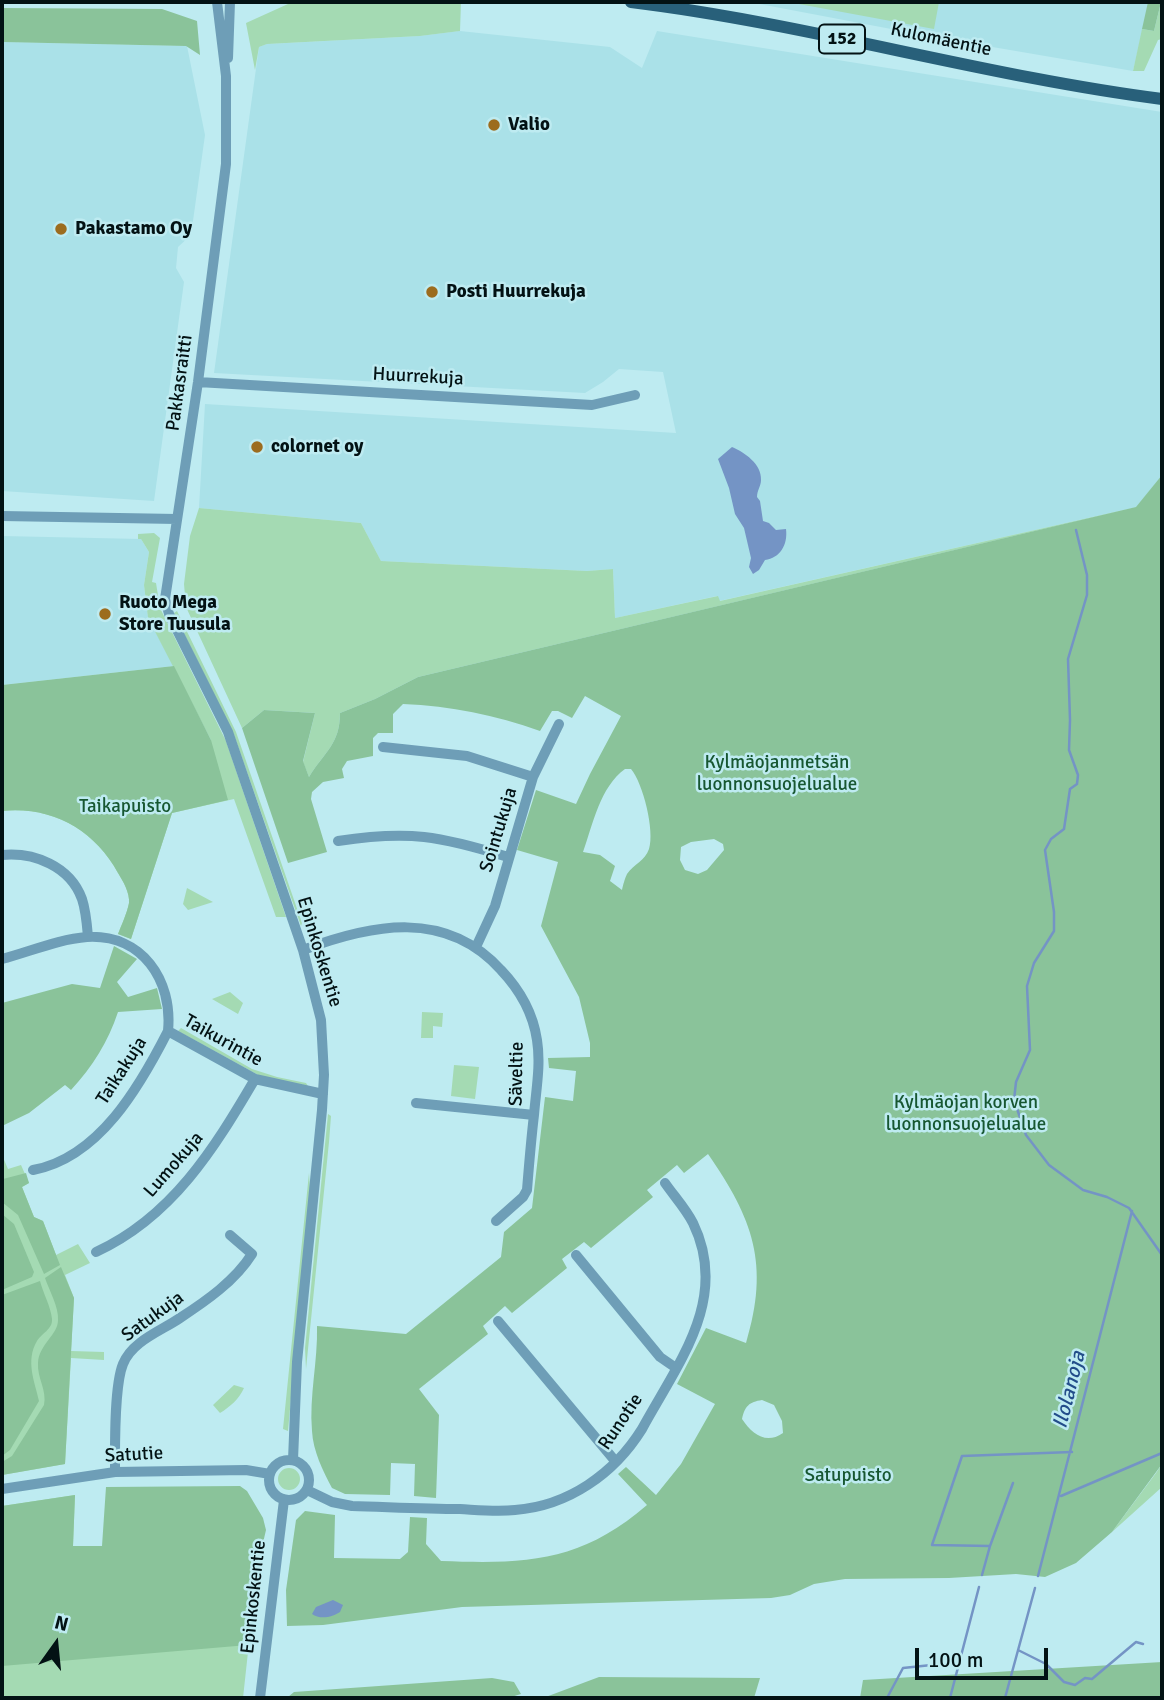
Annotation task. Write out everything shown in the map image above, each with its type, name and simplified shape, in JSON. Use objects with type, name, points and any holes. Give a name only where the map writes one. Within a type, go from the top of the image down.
[{"type":"main road","name":"Kulomäentie","points":[[631,2],[748,19],[987,69],[1162,99]]},
{"type":"street","name":"Pakkasraitti","points":[[218,2],[226,76]]},
{"type":"street","name":"Pakkasraitti","points":[[177,519],[198,382],[226,163],[226,76],[230,2]]},
{"type":"street","name":"Huurrekuja","points":[[198,382],[592,405],[635,395]]},
{"type":"street","points":[[2,516],[177,519]]},
{"type":"street","name":"Epinkoskentie","points":[[177,519],[166,584],[167,608],[228,732],[303,950],[321,1020],[323,1094],[298,1362],[293,1460]]},
{"type":"street","name":"Sointukuja","points":[[476,947],[495,906],[534,777],[559,724]]},
{"type":"street","points":[[383,747],[467,756],[534,777]]},
{"type":"street","points":[[338,841],[422,835],[455,841],[508,857]]},
{"type":"street","points":[[2,855],[37,858],[68,877],[82,899],[88,937]]},
{"type":"street","name":"Säveltie","points":[[303,950],[375,929],[398,926],[436,930],[476,947],[490,957],[513,983],[530,1013],[539,1056],[527,1190],[523,1197],[496,1221]]},
{"type":"street","name":"Taikurintie","points":[[2,959],[88,937],[122,943],[146,959],[166,991],[168,1031],[255,1079],[323,1094]]},
{"type":"street","name":"Taikakuja","points":[[33,1170],[51,1167],[110,1122],[137,1086],[168,1031]]},
{"type":"street","name":"Lumokuja","points":[[96,1252],[140,1226],[181,1189],[220,1138],[255,1079]]},
{"type":"street","points":[[416,1103],[534,1115]]},
{"type":"street","name":"Runotie","points":[[307,1490],[325,1500],[347,1506],[516,1510],[543,1505],[593,1482],[616,1462],[637,1437],[676,1368],[702,1314],[707,1284],[706,1265],[692,1220],[665,1183]]},
{"type":"street","name":"Satukuja","points":[[115,1472],[120,1373],[130,1352],[214,1295],[243,1267],[252,1254],[230,1235]]},
{"type":"street","points":[[576,1255],[660,1357],[676,1368]]},
{"type":"street","points":[[498,1321],[616,1462]]},
{"type":"street","points":[[293,1460],[306,1469],[309,1483],[302,1496],[293,1501],[284,1500],[270,1488],[270,1474],[279,1462],[293,1460]]},
{"type":"street","name":"Satutie","points":[[2,1489],[115,1472],[246,1471],[270,1474]]},
{"type":"street","name":"Epinkoskentie","points":[[260,1698],[284,1500]]},
{"type":"shaded area","points":[[749,2],[1149,2],[1133,71]]},
{"type":"shaded area","points":[[460,31],[610,47],[642,68],[657,31],[1162,112],[1162,475],[1137,507],[719,601],[717,596],[615,618],[613,569],[587,571],[381,561],[361,523],[199,508],[205,404],[676,433],[663,372],[619,369],[585,393],[214,373],[259,47],[267,44],[420,36]]},
{"type":"shaded area","points":[[2,42],[187,46],[205,135],[191,235],[178,247],[176,268],[184,282],[154,501],[2,491]]},
{"type":"shaded area","points":[[732,447],[747,455],[759,469],[761,480],[757,497],[763,521],[776,530],[786,529],[782,550],[775,557],[765,560],[753,574],[749,567],[751,558],[744,528],[735,514],[718,459]]},
{"type":"shaded area","points":[[2,536],[141,539],[149,552],[144,585],[148,618],[174,666],[2,685]]},
{"type":"shaded area","points":[[333,1600],[343,1605],[340,1612],[326,1617],[312,1614],[316,1607]]},
{"type":"green space","points":[[461,2],[460,31],[420,36],[267,44],[259,47],[255,70],[246,23],[288,4]]},
{"type":"green space","points":[[788,2],[939,2],[934,29]]},
{"type":"green space","points":[[1148,2],[1161,2],[1154,31],[1142,29]]},
{"type":"green space","points":[[1161,2],[1162,39],[1158,40],[1144,71],[1133,71],[1142,29],[1154,31]]},
{"type":"green space","points":[[2,8],[162,9],[197,21],[200,55],[186,46],[2,42]]},
{"type":"green space","points":[[1162,475],[1162,1464],[1112,1532],[1076,1563],[1045,1577],[1016,1574],[845,1579],[814,1584],[790,1595],[771,1598],[462,1607],[323,1625],[287,1626],[286,1590],[296,1520],[305,1511],[335,1515],[334,1558],[400,1559],[408,1552],[410,1517],[427,1518],[426,1544],[441,1561],[499,1562],[550,1556],[575,1549],[598,1539],[647,1505],[618,1474],[626,1467],[656,1495],[681,1464],[715,1404],[677,1384],[706,1328],[746,1343],[757,1289],[756,1266],[753,1243],[746,1222],[724,1178],[708,1154],[684,1173],[677,1165],[647,1190],[653,1197],[591,1248],[584,1242],[562,1259],[567,1268],[512,1313],[505,1306],[483,1326],[488,1334],[419,1389],[439,1415],[436,1498],[414,1496],[415,1464],[391,1463],[390,1495],[345,1494],[332,1488],[316,1453],[312,1431],[317,1326],[406,1334],[501,1257],[504,1232],[532,1208],[545,1097],[573,1101],[576,1071],[549,1068],[548,1058],[590,1057],[590,1043],[579,997],[541,926],[558,862],[517,850],[536,790],[576,804],[621,716],[585,696],[572,718],[552,711],[540,731],[473,712],[403,704],[393,714],[393,733],[378,733],[373,738],[373,756],[347,761],[342,769],[344,778],[323,782],[312,792],[311,799],[327,852],[288,863],[242,728],[264,710],[315,713],[303,761],[309,777],[334,740],[340,713],[418,677],[1136,507]],"holes":[[[625,769],[631,769],[640,785],[649,819],[650,841],[645,857],[627,874],[622,890],[610,881],[615,866],[600,855],[583,852],[603,796]],[[714,839],[723,844],[724,850],[707,870],[698,874],[685,870],[680,860],[681,847],[691,842]],[[762,1400],[774,1405],[782,1421],[783,1433],[771,1438],[755,1433],[742,1419],[751,1403]]]},
{"type":"green space","points":[[1137,507],[418,677],[340,713],[334,740],[309,777],[303,762],[315,713],[264,710],[242,728],[186,607],[184,584],[190,536],[199,508],[361,523],[381,561],[587,571],[613,569],[615,618],[718,596],[720,601]]},
{"type":"green space","name":"Taikapuisto","points":[[154,533],[160,538],[152,582],[156,583],[160,608],[226,741],[286,917],[276,917],[234,799],[172,813],[131,939],[118,934],[129,903],[127,891],[108,857],[97,844],[84,833],[54,817],[20,810],[2,811],[2,789],[211,740],[148,618],[144,585],[149,552],[141,539],[138,539],[138,534]]},
{"type":"green space","points":[[177,611],[236,732],[301,926],[234,735],[174,613]]},
{"type":"green space","points":[[174,666],[211,740],[228,800],[172,813],[131,939],[118,934],[129,903],[127,891],[108,857],[97,844],[84,833],[54,817],[20,810],[2,811],[2,685]]},
{"type":"green space","points":[[187,888],[213,902],[188,910],[183,904]]},
{"type":"green space","points":[[114,946],[137,959],[117,982],[128,997],[157,988],[162,1009],[118,1012],[99,1053],[71,1090],[65,1085],[29,1113],[2,1126],[2,1003],[72,984],[100,988]]},
{"type":"green space","points":[[230,992],[243,1003],[238,1014],[212,999]]},
{"type":"green space","points":[[422,1012],[443,1013],[442,1027],[433,1026],[433,1038],[421,1038]]},
{"type":"green space","points":[[181,1028],[252,1069],[306,1083],[308,1086],[260,1076],[178,1031]]},
{"type":"green space","points":[[454,1065],[479,1067],[475,1099],[451,1096]]},
{"type":"green space","points":[[328,1114],[331,1116],[329,1142],[306,1369],[305,1348]]},
{"type":"green space","points":[[2,1155],[8,1169],[21,1165],[29,1183],[22,1187],[34,1217],[43,1221],[56,1255],[78,1244],[90,1263],[65,1275],[74,1298],[71,1351],[104,1352],[104,1360],[71,1358],[65,1464],[2,1475]]},
{"type":"green space","points":[[26,1173],[29,1183],[22,1187],[34,1217],[43,1221],[60,1265],[44,1274],[18,1215],[2,1202],[3,1179]]},
{"type":"green space","points":[[309,1173],[310,1189],[288,1431],[283,1429]]},
{"type":"green space","points":[[2,1214],[14,1224],[34,1272],[32,1277],[2,1290]]},
{"type":"green space","points":[[61,1267],[74,1298],[65,1464],[2,1475],[2,1462],[12,1456],[44,1405],[39,1356],[58,1320],[45,1278]]},
{"type":"green space","points":[[40,1281],[52,1323],[33,1349],[31,1364],[39,1401],[10,1450],[2,1456],[2,1295]]},
{"type":"green space","points":[[234,1385],[244,1388],[240,1396],[220,1413],[213,1405]]},
{"type":"green space","points":[[1162,1464],[1162,1487],[1112,1532],[1156,1473]]},
{"type":"green space","points":[[289,1468],[299,1475],[300,1479],[293,1489],[289,1490],[279,1483],[278,1479],[285,1469]]},
{"type":"green space","points":[[240,1486],[247,1491],[263,1518],[266,1530],[255,1577],[248,1645],[2,1666],[2,1506],[75,1495],[73,1546],[102,1546],[106,1487]]},
{"type":"green space","points":[[75,1495],[73,1546],[103,1546],[252,1615],[243,1698],[2,1698],[2,1506]]},
{"type":"green space","points":[[1162,1662],[1162,1698],[860,1698],[863,1680]]},
{"type":"green space","points":[[599,1677],[760,1678],[754,1698],[543,1698]]},
{"type":"green space","points":[[492,1678],[514,1682],[521,1694],[508,1698],[288,1697],[294,1692]]},
{"type":"waterway","points":[[1076,530],[1087,575],[1087,595],[1068,659],[1069,750],[1078,775],[1077,784],[1070,789],[1064,829],[1051,839],[1045,850],[1054,931],[1034,963],[1027,986],[1030,1050],[1016,1082],[1014,1100],[1026,1135],[1049,1165],[1083,1190],[1107,1197],[1129,1208],[1162,1255]]},
{"type":"waterway","name":"Ilolanoja","points":[[1038,1576],[1132,1211]]},
{"type":"waterway","points":[[990,1546],[932,1545],[962,1456],[1072,1452]]},
{"type":"waterway","points":[[1061,1496],[1162,1453]]},
{"type":"waterway","points":[[982,1575],[1013,1483]]},
{"type":"waterway","points":[[950,1698],[979,1587]]},
{"type":"waterway","name":"Ilolanoja","points":[[1005,1698],[1035,1588]]},
{"type":"waterway","points":[[1018,1650],[1046,1664],[1064,1682],[1075,1685],[1085,1678],[1092,1679],[1136,1642],[1143,1644]]},
{"type":"waterway","points":[[887,1698],[903,1668],[960,1662]]},
{"type":"place","name":"Valio","points":[[494,125]]},
{"type":"place","name":"Pakastamo Oy","points":[[61,229]]},
{"type":"place","name":"Posti Huurrekuja","points":[[432,292]]},
{"type":"place","name":"colornet oy","points":[[257,447]]},
{"type":"place","name":"Ruoto Mega Store Tuusula","points":[[105,614]]},
{"type":"park label","name":"Kylmäojanmetsän luonnonsuojelualue","points":[[777,774]]},
{"type":"park label","name":"Kylmäojan korven luonnonsuojelualue","points":[[966,1114]]},
{"type":"park label","name":"Satupuisto","points":[[848,1476]]}]
